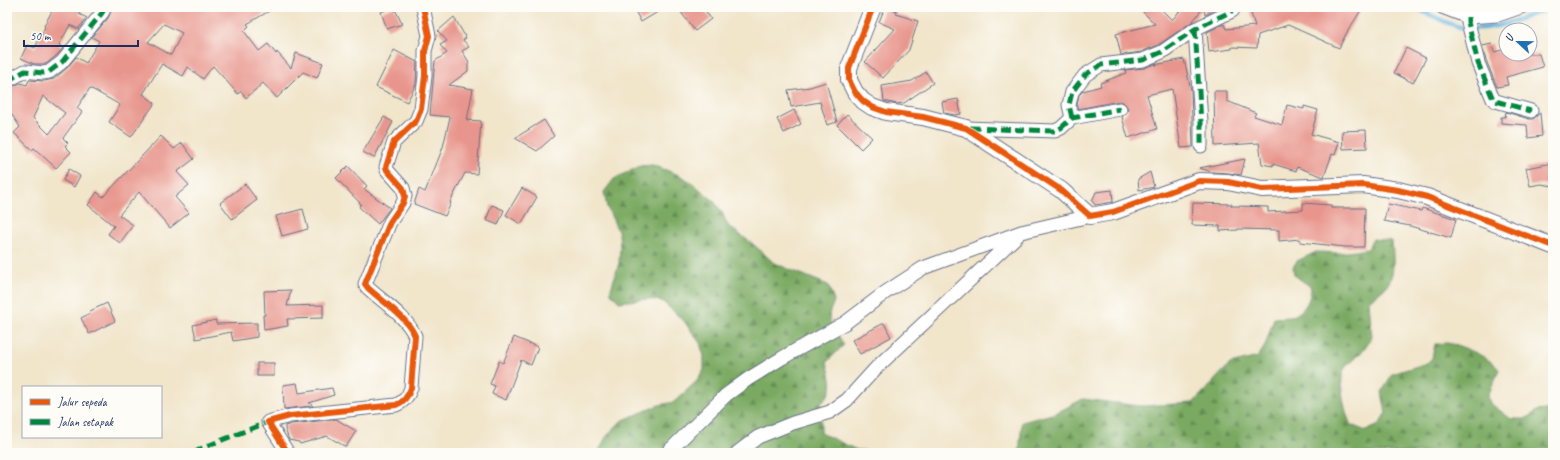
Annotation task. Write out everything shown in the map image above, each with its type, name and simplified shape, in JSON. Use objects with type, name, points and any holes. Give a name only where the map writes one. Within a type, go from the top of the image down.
[{"type":"street","points":[[7,81],[25,71],[43,73],[49,72],[62,62],[102,13],[104,7]]},
{"type":"street","points":[[288,453],[268,422],[290,416],[396,405],[402,402],[409,394],[411,388],[415,336],[412,330],[398,315],[365,284],[390,222],[403,203],[405,196],[403,188],[386,167],[394,142],[416,121],[421,108],[425,76],[425,51],[429,36],[423,7]]},
{"type":"street","points":[[873,7],[849,68],[849,80],[855,92],[863,101],[872,107],[886,112],[923,117],[966,128],[1055,131],[1061,128],[1072,118],[1120,110]]},
{"type":"street","points":[[1072,118],[1070,105],[1072,92],[1086,75],[1101,65],[1143,60],[1156,55],[1195,29],[1232,11],[1234,7]]},
{"type":"street","points":[[1442,7],[1469,24],[1478,63],[1493,98],[1496,101],[1531,111]]},
{"type":"street","points":[[1469,24],[1521,7]]},
{"type":"street","points":[[1195,29],[1201,122],[1201,146]]},
{"type":"street","points":[[966,128],[1061,190],[1090,216]]},
{"type":"street","points":[[667,453],[726,395],[737,387],[782,358],[845,323],[912,274],[923,268],[1021,232],[1114,212],[1199,181],[1228,182],[1262,189],[1363,185],[1398,190],[1427,197],[1553,246]]},
{"type":"street","points":[[737,453],[758,436],[793,423],[830,412],[847,400],[877,367],[1021,232]]},
{"type":"green space","points":[[653,165],[679,175],[691,182],[713,200],[722,212],[728,226],[753,244],[774,263],[828,285],[834,301],[829,314],[830,321],[844,345],[827,362],[832,384],[826,398],[821,402],[821,433],[857,450],[905,453],[598,453],[606,437],[621,421],[659,405],[674,402],[697,381],[704,370],[704,356],[700,343],[684,321],[662,301],[647,299],[619,302],[610,292],[619,263],[620,247],[619,233],[607,207],[604,192],[614,179],[640,166]]},
{"type":"green space","points":[[1373,239],[1392,241],[1393,271],[1386,287],[1369,301],[1372,337],[1359,355],[1346,366],[1343,373],[1343,396],[1346,413],[1351,425],[1366,431],[1379,425],[1386,413],[1382,392],[1392,374],[1427,363],[1432,358],[1435,344],[1447,343],[1460,346],[1476,353],[1495,365],[1499,370],[1488,396],[1490,403],[1511,419],[1525,419],[1537,411],[1553,409],[1553,453],[1019,453],[1022,422],[1056,413],[1083,399],[1141,406],[1193,403],[1230,364],[1258,357],[1265,346],[1274,318],[1293,316],[1304,308],[1310,296],[1311,287],[1294,275],[1293,267],[1297,261],[1316,252],[1340,253],[1368,249]]},
{"type":"building","points":[[54,7],[83,7],[79,14],[87,18],[78,29],[70,25],[59,45],[63,48],[46,64],[34,64],[21,58],[27,45],[35,48]]},
{"type":"building","points":[[113,7],[276,7],[247,24],[249,26],[244,31],[259,51],[268,44],[291,68],[296,53],[323,63],[317,78],[303,72],[277,98],[263,83],[246,98],[241,91],[238,94],[213,66],[203,79],[188,67],[183,76],[162,64],[143,94],[155,103],[131,137],[109,122],[120,105],[90,88],[77,108],[82,112],[63,138],[68,143],[65,146],[71,152],[56,168],[34,148],[32,150],[14,133],[20,127],[12,115],[7,113],[8,89],[20,83],[27,85],[29,80],[44,81],[54,79],[67,68],[76,57],[86,63],[99,41],[92,37],[108,18]],"holes":[[[164,24],[182,33],[171,55],[148,42]],[[43,96],[65,113],[49,134],[33,118]]]},
{"type":"building","points":[[394,7],[402,24],[387,29],[381,12]]},
{"type":"building","points":[[633,7],[666,7],[641,22]]},
{"type":"building","points":[[677,7],[703,7],[711,19],[695,31]]},
{"type":"building","points":[[885,7],[897,11],[896,14],[918,21],[909,50],[883,78],[865,62],[895,29],[879,22]]},
{"type":"building","points":[[1138,7],[1159,7],[1172,20],[1183,7],[1204,7],[1192,22],[1158,45],[1141,52],[1121,55],[1116,34],[1155,24]]},
{"type":"building","points":[[1204,7],[1216,7],[1217,9],[1205,15]]},
{"type":"building","points":[[1249,7],[1363,7],[1339,48],[1288,25],[1258,35],[1257,48],[1232,47],[1232,49],[1209,52],[1207,32],[1224,24],[1226,29],[1255,26]]},
{"type":"building","points":[[454,17],[466,38],[463,40],[469,47],[462,51],[469,62],[468,71],[449,85],[473,89],[467,120],[481,121],[477,174],[465,173],[450,202],[451,203],[445,216],[414,204],[419,189],[425,192],[443,147],[450,117],[430,115],[435,61],[447,53],[440,45],[447,41],[438,31]]},
{"type":"building","points":[[1492,44],[1494,52],[1498,51],[1498,62],[1538,62],[1539,54],[1543,67],[1506,77],[1508,85],[1497,87],[1482,46]]},
{"type":"building","points":[[1406,48],[1426,58],[1413,83],[1394,73]]},
{"type":"building","points":[[394,50],[417,62],[416,84],[407,102],[376,87]]},
{"type":"building","points":[[1184,59],[1191,90],[1193,147],[1181,148],[1172,89],[1147,95],[1157,129],[1128,138],[1122,117],[1127,112],[1128,108],[1123,102],[1119,101],[1078,109],[1077,105],[1079,95],[1083,91],[1101,86],[1100,83],[1126,73],[1125,70],[1144,68],[1157,63],[1155,65]]},
{"type":"building","points":[[926,72],[933,83],[904,103],[897,104],[884,101],[882,86],[912,81]]},
{"type":"building","points":[[826,82],[837,122],[827,125],[820,102],[791,107],[788,90],[810,87]]},
{"type":"building","points":[[1214,91],[1227,91],[1227,101],[1256,113],[1254,116],[1282,125],[1287,105],[1304,109],[1304,106],[1318,110],[1311,134],[1339,142],[1335,155],[1332,154],[1324,177],[1297,167],[1296,171],[1273,164],[1273,166],[1262,164],[1259,143],[1215,146]]},
{"type":"building","points":[[958,99],[961,114],[955,115],[944,113],[942,102]]},
{"type":"building","points":[[794,110],[801,124],[784,133],[777,119]]},
{"type":"building","points":[[1506,112],[1529,119],[1533,119],[1540,113],[1542,136],[1528,138],[1527,125],[1501,123],[1501,117],[1505,117]]},
{"type":"building","points":[[847,114],[872,138],[861,149],[837,125]]},
{"type":"building","points":[[384,117],[393,122],[374,158],[363,152]]},
{"type":"building","points":[[544,120],[554,136],[537,151],[515,138]]},
{"type":"building","points":[[1366,130],[1367,148],[1343,149],[1342,131]]},
{"type":"building","points":[[161,136],[174,149],[182,143],[194,159],[177,172],[189,185],[175,197],[189,213],[170,228],[139,192],[119,215],[133,225],[120,243],[108,234],[114,226],[88,205],[97,192],[103,197]]},
{"type":"building","points":[[1245,159],[1241,175],[1212,172],[1199,168]]},
{"type":"building","points":[[1553,163],[1553,186],[1541,184],[1530,186],[1526,168]]},
{"type":"building","points":[[348,166],[367,186],[364,189],[390,208],[378,224],[359,207],[361,204],[336,178]]},
{"type":"building","points":[[69,169],[80,176],[74,187],[63,180]]},
{"type":"building","points":[[1150,172],[1154,187],[1139,190],[1138,179]]},
{"type":"building","points":[[245,184],[257,200],[232,219],[220,203]]},
{"type":"building","points":[[522,188],[537,197],[521,224],[506,215]]},
{"type":"building","points":[[1112,190],[1113,202],[1095,205],[1092,201],[1096,192]]},
{"type":"building","points":[[1193,203],[1268,207],[1268,212],[1303,210],[1303,203],[1331,205],[1331,208],[1365,208],[1364,247],[1345,247],[1300,242],[1300,239],[1279,241],[1279,230],[1238,229],[1220,231],[1220,226],[1192,225]]},
{"type":"building","points":[[1388,204],[1421,211],[1422,208],[1456,219],[1451,238],[1410,226],[1384,221]]},
{"type":"building","points":[[492,205],[504,210],[498,225],[486,220]]},
{"type":"building","points":[[303,209],[308,229],[282,236],[276,216]]},
{"type":"building","points":[[291,290],[287,306],[323,305],[323,318],[287,319],[288,326],[264,330],[264,291]]},
{"type":"building","points":[[107,303],[115,321],[89,334],[81,318],[91,313],[90,311]]},
{"type":"building","points":[[216,320],[216,324],[257,323],[257,337],[233,341],[231,332],[196,339],[193,325]]},
{"type":"building","points":[[884,323],[891,337],[860,354],[852,340]]},
{"type":"building","points":[[514,337],[538,347],[531,365],[521,360],[506,400],[492,394],[495,386],[490,384],[499,361],[503,363]]},
{"type":"building","points":[[257,363],[274,363],[274,376],[257,376]]},
{"type":"building","points":[[297,383],[299,393],[332,388],[334,395],[309,403],[313,406],[284,409],[283,385]]},
{"type":"building","points":[[336,419],[356,431],[346,447],[327,436],[300,444],[299,442],[289,440],[285,429],[285,426],[291,424]]},
{"type":"waterway","points":[[1414,7],[1449,23],[1472,29],[1495,26],[1519,20],[1553,7]]},
{"type":"marked path","points":[[7,81],[25,71],[43,73],[49,72],[62,62],[102,13],[105,7]]},
{"type":"marked path","points":[[1072,118],[1069,105],[1072,92],[1085,75],[1101,65],[1143,60],[1162,52],[1195,29],[1232,11],[1235,7]]},
{"type":"marked path","points":[[1468,17],[1478,63],[1493,99],[1531,111]]},
{"type":"marked path","points":[[1195,29],[1201,122],[1201,146]]},
{"type":"marked path","points":[[970,128],[1055,131],[1061,128],[1072,118],[1120,109]]},
{"type":"marked path","points":[[194,453],[202,448],[268,422]]},
{"type":"cycle path","points":[[288,453],[268,422],[290,416],[396,405],[405,399],[411,388],[415,336],[401,316],[365,284],[390,222],[403,203],[405,196],[403,188],[386,167],[394,142],[416,121],[421,109],[425,76],[425,51],[429,36],[423,7]]},
{"type":"cycle path","points":[[873,7],[849,68],[849,80],[855,92],[863,101],[872,107],[886,112],[923,117],[966,128],[1061,190],[1090,216],[1113,212],[1199,181],[1228,182],[1262,189],[1363,185],[1398,190],[1427,197],[1553,246]]}]
